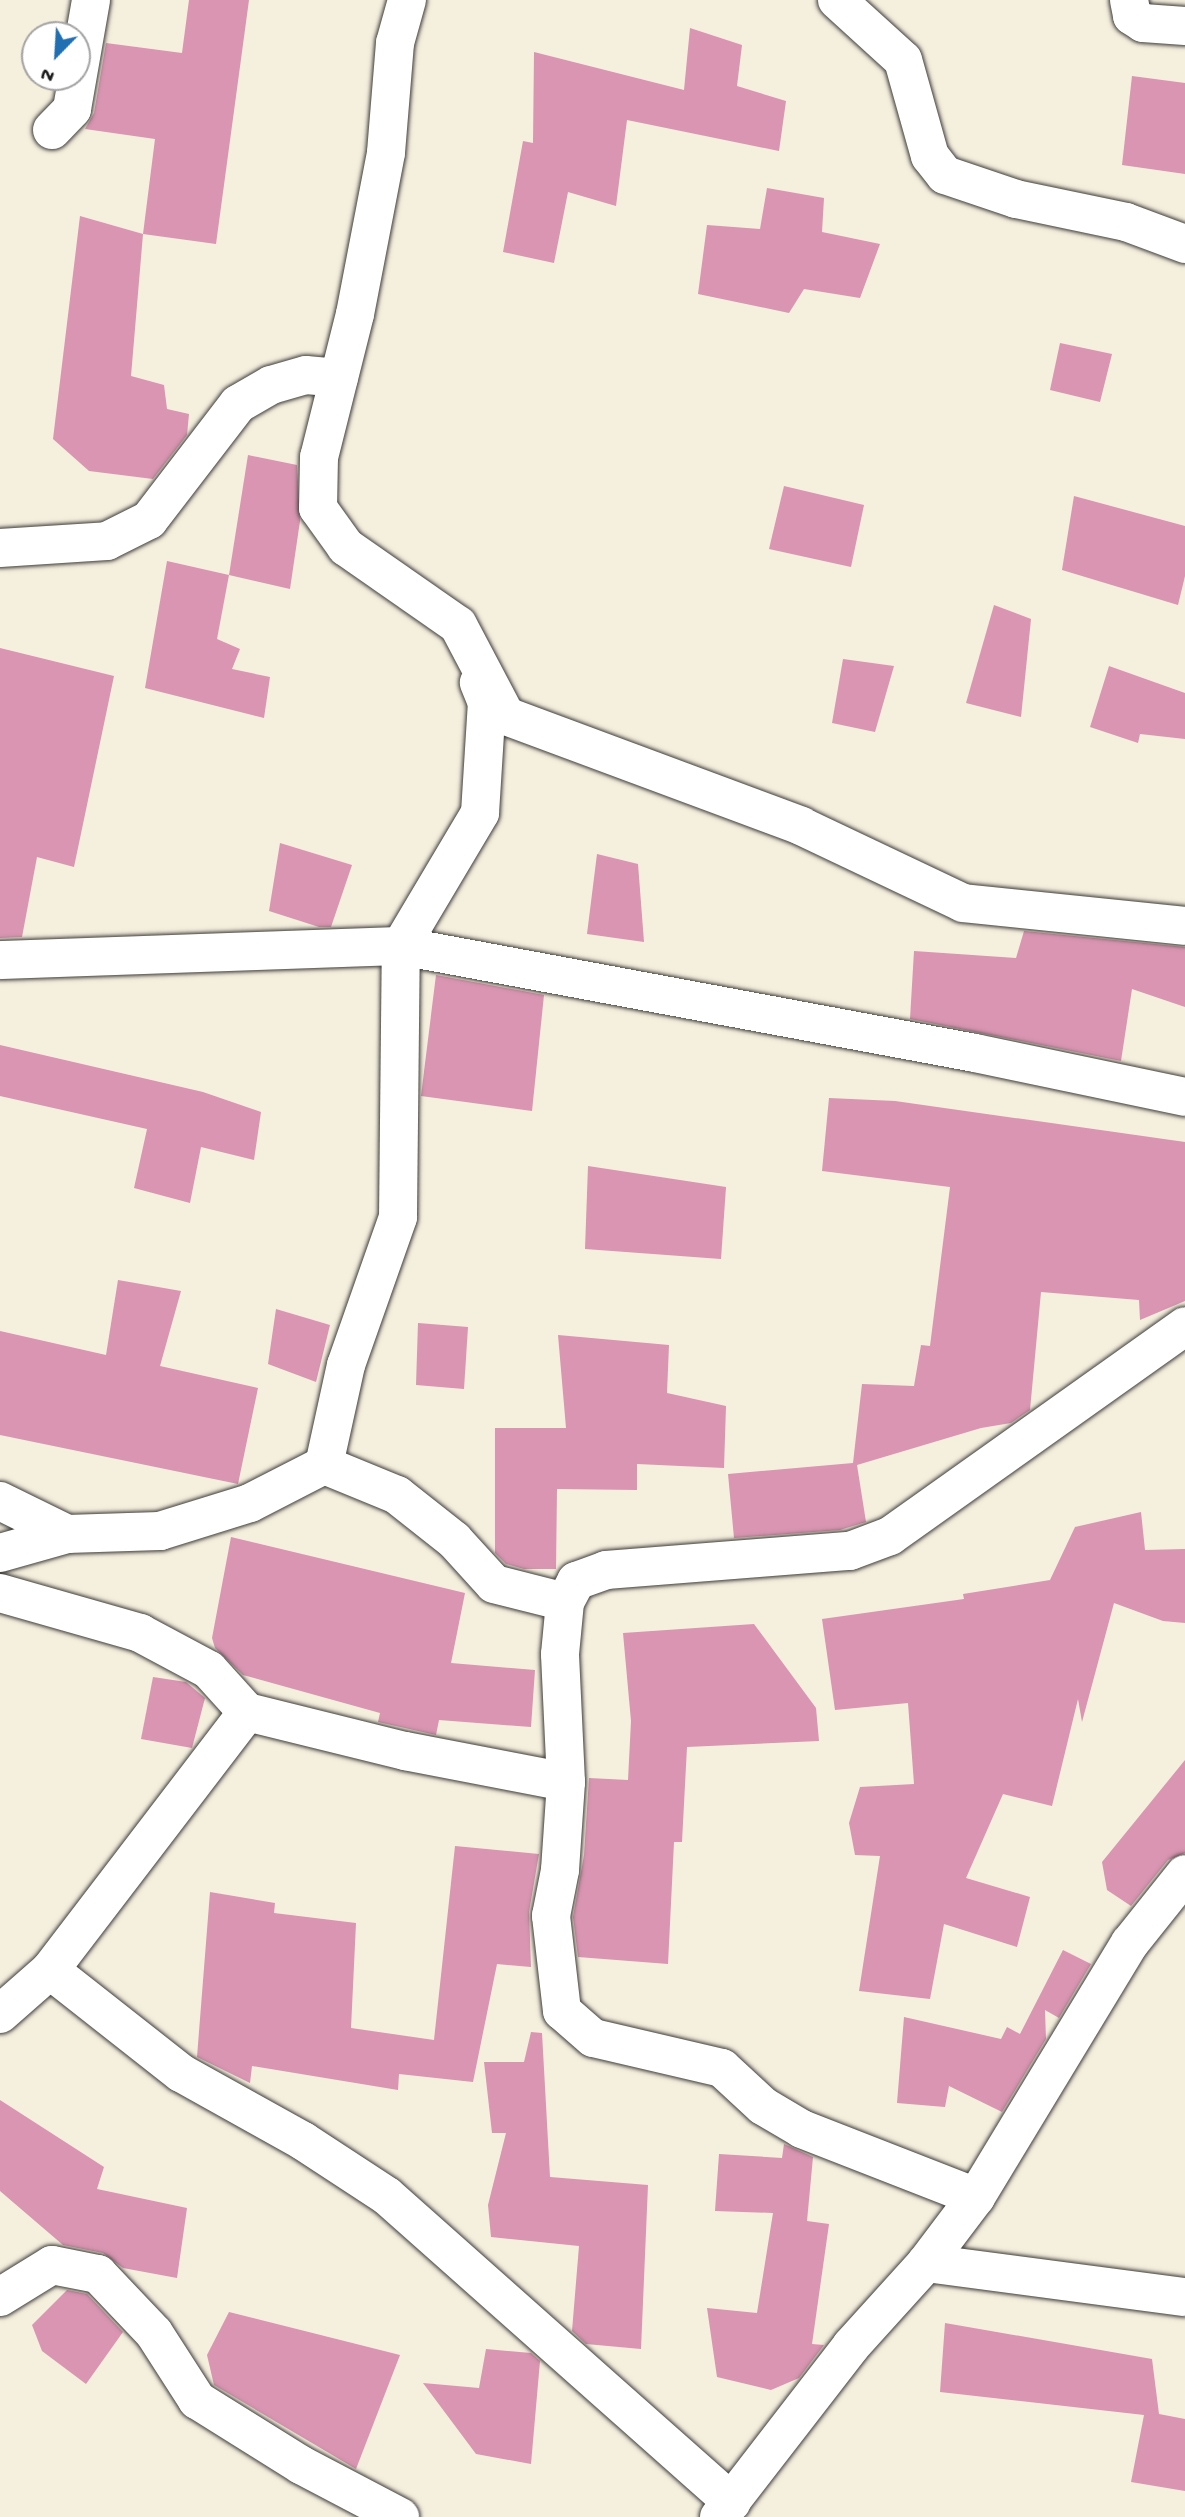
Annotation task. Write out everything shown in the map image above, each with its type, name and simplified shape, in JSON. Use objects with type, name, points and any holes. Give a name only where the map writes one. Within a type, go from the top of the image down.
[{"type":"street","points":[[52,130],[72,109],[91,0]]},
{"type":"street","points":[[407,0],[395,43],[386,153],[340,378],[320,457],[318,508],[346,547],[458,625],[506,716],[801,826],[963,903],[1185,926]]},
{"type":"street","points":[[837,0],[903,60],[930,156],[945,175],[1016,199],[1126,222],[1185,244]]},
{"type":"street","points":[[1129,0],[1132,16],[1143,23],[1185,26]]},
{"type":"street","points":[[0,548],[107,541],[149,520],[238,404],[271,385],[306,375],[340,378]]},
{"type":"street","points":[[324,1465],[346,1365],[398,1217],[401,946],[481,813],[486,703],[458,625]]},
{"type":"street","points":[[0,960],[401,946],[1185,1097]]},
{"type":"street","points":[[976,2197],[802,2129],[763,2106],[722,2068],[593,2038],[562,2011],[551,1916],[560,1870],[566,1782],[561,1654],[565,1602],[576,1581],[606,1570],[850,1551],[890,1536],[1185,1326]]},
{"type":"street","points":[[0,1553],[67,1534],[160,1531],[250,1503],[324,1465],[397,1495],[454,1540],[494,1584],[565,1602]]},
{"type":"street","points":[[0,1501],[67,1534]]},
{"type":"street","points":[[0,1593],[140,1633],[209,1670],[247,1712],[393,1748],[566,1782]]},
{"type":"street","points":[[0,2014],[50,1970],[247,1712]]},
{"type":"street","points":[[50,1970],[181,2073],[303,2141],[387,2196],[725,2510],[851,2346],[926,2263],[976,2197],[1130,1943],[1185,1874]]},
{"type":"street","points":[[926,2263],[1185,2297]]},
{"type":"street","points":[[0,2297],[52,2265],[98,2274],[154,2333],[197,2400],[301,2465],[400,2517]]},
{"type":"building","points":[[189,0],[249,0],[216,244],[143,234],[155,139],[85,129],[94,113],[106,43],[182,53]]},
{"type":"building","points":[[690,28],[742,45],[737,86],[786,101],[779,151],[627,120],[616,206],[568,192],[554,263],[503,252],[523,141],[533,143],[534,52],[684,90]]},
{"type":"building","points":[[1132,76],[1185,83],[1185,174],[1122,165]]},
{"type":"building","points":[[767,188],[824,198],[822,232],[880,244],[860,298],[804,289],[789,313],[698,294],[707,225],[760,229]]},
{"type":"building","points":[[80,216],[143,234],[131,376],[164,385],[167,409],[189,414],[187,435],[153,479],[89,471],[53,439]]},
{"type":"building","points":[[1060,343],[1112,354],[1100,402],[1050,390]]},
{"type":"building","points":[[248,455],[297,465],[300,521],[290,589],[229,575]]},
{"type":"building","points":[[784,486],[864,505],[851,567],[769,549]]},
{"type":"building","points":[[1074,496],[1185,526],[1185,576],[1178,605],[1062,570]]},
{"type":"building","points":[[167,561],[229,575],[217,639],[240,649],[232,669],[270,677],[264,718],[145,688]]},
{"type":"building","points":[[994,605],[1031,619],[1021,717],[966,703]]},
{"type":"building","points":[[0,648],[114,676],[74,867],[37,857],[22,937],[0,938]]},
{"type":"building","points":[[843,659],[894,666],[875,732],[832,723]]},
{"type":"building","points":[[1109,666],[1185,693],[1185,739],[1140,734],[1138,743],[1090,727]]},
{"type":"building","points":[[280,843],[352,865],[331,927],[319,927],[269,911]]},
{"type":"building","points":[[597,854],[638,864],[644,942],[587,934]]},
{"type":"building","points":[[1024,931],[1185,947],[1185,1007],[1132,989],[1121,1061],[910,1019],[914,951],[1016,958]]},
{"type":"building","points":[[436,975],[544,995],[532,1111],[421,1096]]},
{"type":"building","points":[[0,1045],[203,1092],[261,1112],[254,1160],[201,1147],[190,1203],[134,1188],[147,1129],[0,1096]]},
{"type":"building","points":[[829,1098],[895,1101],[1185,1142],[1185,1301],[1140,1320],[1139,1300],[1041,1292],[1030,1410],[1011,1423],[981,1428],[857,1465],[866,1522],[840,1530],[734,1538],[728,1474],[853,1463],[862,1384],[914,1386],[921,1345],[930,1346],[950,1187],[822,1171]]},
{"type":"building","points":[[588,1166],[726,1187],[721,1259],[585,1249]]},
{"type":"building","points":[[118,1280],[181,1291],[160,1366],[258,1388],[238,1484],[0,1435],[0,1331],[106,1355]]},
{"type":"building","points":[[276,1309],[330,1325],[316,1382],[268,1364]]},
{"type":"building","points":[[418,1323],[468,1327],[464,1389],[416,1385]]},
{"type":"building","points":[[558,1335],[669,1345],[667,1393],[726,1406],[724,1468],[637,1464],[637,1490],[557,1489],[556,1569],[524,1569],[506,1564],[495,1553],[495,1428],[566,1428]]},
{"type":"building","points":[[1141,1512],[1145,1550],[1185,1549],[1185,1623],[1163,1621],[1114,1603],[1082,1722],[1078,1699],[1052,1806],[1003,1794],[966,1878],[1030,1897],[1017,1947],[944,1924],[930,1999],[859,1991],[880,1856],[855,1855],[849,1823],[860,1787],[914,1784],[908,1703],[835,1710],[822,1619],[964,1599],[963,1594],[1050,1580],[1075,1527]]},
{"type":"building","points":[[231,1537],[465,1593],[451,1663],[535,1670],[531,1727],[439,1720],[436,1735],[378,1722],[380,1713],[243,1675],[215,1648],[212,1638]]},
{"type":"building","points":[[754,1624],[816,1708],[819,1741],[687,1747],[682,1842],[674,1842],[668,1964],[578,1957],[573,1917],[584,1855],[589,1778],[628,1780],[631,1721],[623,1633]]},
{"type":"building","points":[[153,1677],[186,1682],[205,1698],[192,1748],[141,1739]]},
{"type":"building","points":[[1185,1760],[1185,1853],[1168,1860],[1131,1906],[1107,1890],[1102,1862]]},
{"type":"building","points":[[455,1846],[539,1854],[529,1912],[531,1967],[497,1964],[473,2082],[399,2074],[398,2090],[252,2066],[250,2083],[197,2057],[210,1892],[275,1903],[274,1913],[356,1923],[351,2028],[434,2040]]},
{"type":"building","points":[[1063,1950],[1091,1964],[1059,2018],[1045,2010],[1046,2039],[1002,2112],[949,2086],[945,2107],[897,2103],[904,2017],[1001,2039],[1007,2027],[1020,2034]]},
{"type":"building","points":[[531,2032],[542,2033],[550,2177],[648,2185],[641,2349],[586,2344],[572,2331],[579,2246],[491,2237],[488,2205],[506,2133],[492,2133],[484,2062],[524,2062]]},
{"type":"building","points":[[0,2100],[104,2167],[97,2189],[187,2208],[177,2278],[123,2268],[103,2253],[63,2245],[0,2191]]},
{"type":"building","points":[[784,2144],[813,2157],[807,2221],[829,2224],[812,2344],[824,2345],[799,2378],[771,2390],[717,2377],[707,2308],[757,2313],[773,2213],[715,2211],[719,2154],[782,2158]]},
{"type":"building","points":[[67,2290],[87,2294],[123,2332],[86,2384],[42,2351],[32,2325]]},
{"type":"building","points":[[229,2312],[400,2355],[356,2469],[214,2385],[207,2355]]},
{"type":"building","points":[[945,2323],[1152,2359],[1159,2414],[1185,2419],[1185,2491],[1131,2482],[1144,2415],[940,2392]]},
{"type":"building","points":[[486,2349],[531,2353],[540,2361],[531,2464],[476,2454],[423,2383],[479,2388]]}]
